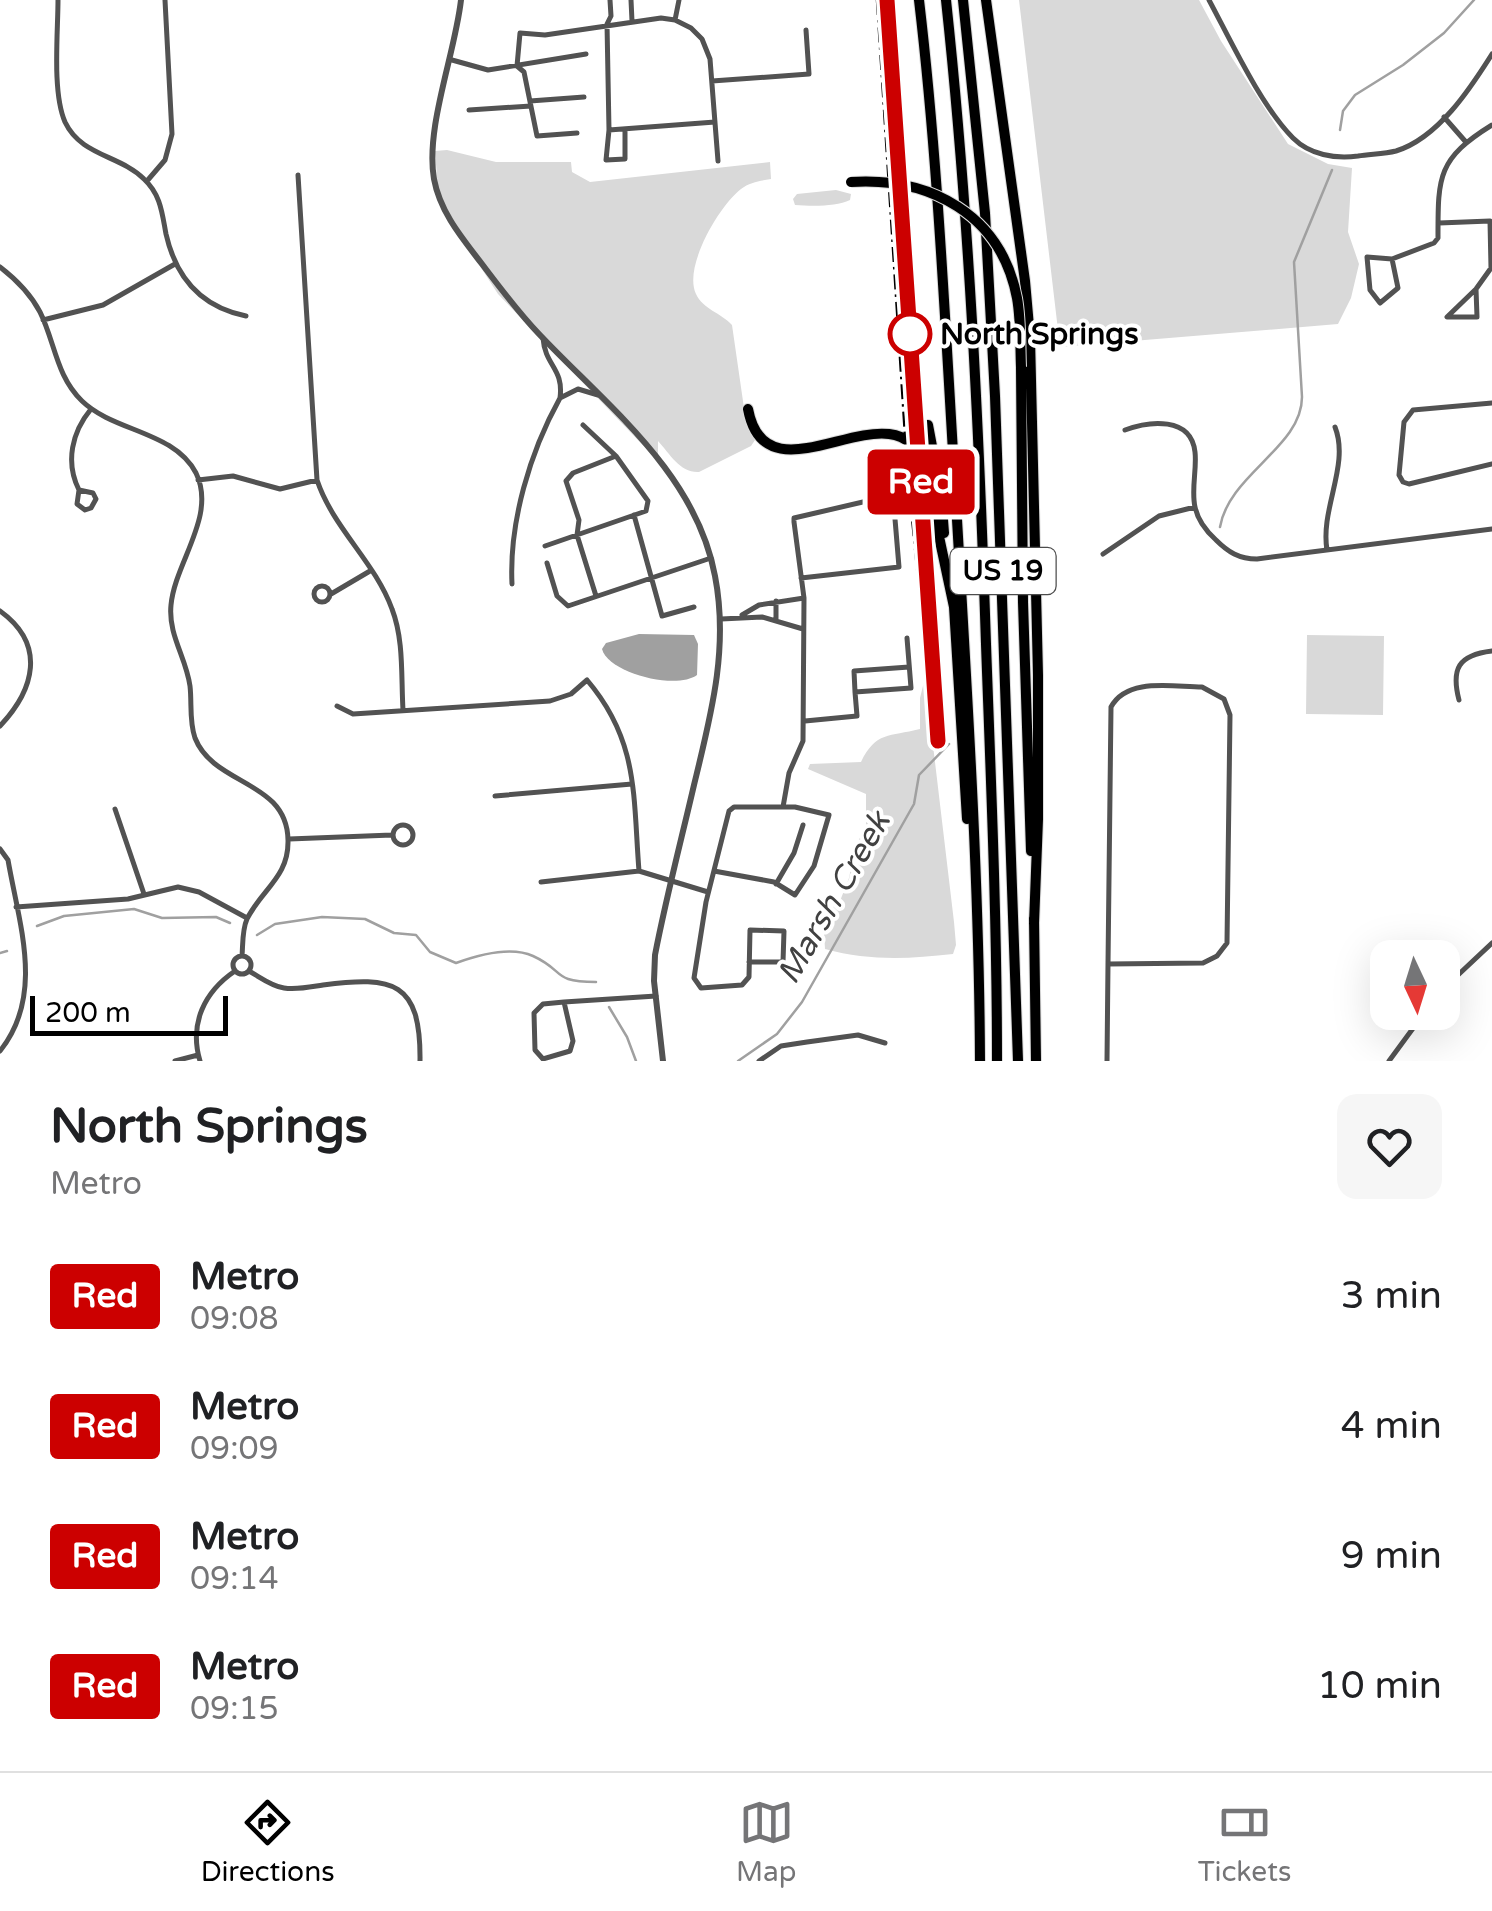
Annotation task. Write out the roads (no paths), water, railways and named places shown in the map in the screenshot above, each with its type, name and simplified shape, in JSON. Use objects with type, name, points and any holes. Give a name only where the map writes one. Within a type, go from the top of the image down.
[{"type":"highway","points":[[919,0],[951,401],[976,876],[980,1061]]},
{"type":"highway","name":"US 19","points":[[946,0],[974,350],[997,961],[997,1061]]},
{"type":"highway","name":"US 19","points":[[963,0],[985,213],[996,396],[1018,1061]]},
{"type":"highway","points":[[986,0],[1030,338],[1038,693],[1034,924]]},
{"type":"highway","points":[[851,182],[896,182],[938,194],[971,216],[996,244],[1009,269],[1019,309],[1036,1061]]},
{"type":"highway","points":[[748,408],[758,434],[780,448],[802,449],[886,432],[911,442],[924,466],[949,579]]},
{"type":"highway","points":[[928,425],[941,494],[969,840],[976,876]]},
{"type":"street","points":[[58,0],[60,98],[65,122],[83,145],[146,181],[162,205],[175,264],[186,283],[223,310],[246,316]]},
{"type":"street","points":[[146,181],[165,160],[172,134],[165,0]]},
{"type":"street","points":[[461,0],[433,141],[432,167],[437,192],[456,229],[503,293],[662,463],[680,489],[711,558],[721,618],[720,669],[655,955],[663,1061]]},
{"type":"street","points":[[610,0],[611,16],[606,24],[606,160],[626,159],[625,128]]},
{"type":"street","points":[[631,0],[632,22]]},
{"type":"street","points":[[675,20],[679,0]]},
{"type":"street","points":[[1209,0],[1249,74],[1292,138],[1323,156],[1348,157],[1397,150],[1444,118],[1492,54]]},
{"type":"street","points":[[517,66],[520,34],[545,35],[606,24],[675,20],[702,39],[710,59],[718,160]]},
{"type":"street","points":[[712,81],[809,74],[806,30]]},
{"type":"street","points":[[452,60],[488,70],[586,54]]},
{"type":"street","points":[[517,66],[524,72],[537,136],[577,132]]},
{"type":"street","points":[[469,110],[584,96]]},
{"type":"street","points":[[1444,118],[1465,142]]},
{"type":"street","points":[[609,130],[715,122]]},
{"type":"street","points":[[1392,259],[1398,288],[1380,303],[1370,290],[1368,257],[1392,259],[1438,238],[1440,185],[1450,158],[1465,142],[1492,125]]},
{"type":"street","points":[[298,176],[317,480],[329,508],[386,596],[396,622],[403,710]]},
{"type":"street","points":[[1438,223],[1490,221],[1491,268],[1448,317],[1478,317],[1476,289]]},
{"type":"street","points":[[43,320],[103,305],[175,264]]},
{"type":"street","points":[[0,267],[31,298],[68,384],[92,409],[174,449],[189,463],[198,480],[200,513],[176,578],[170,609],[174,638],[189,682],[193,730],[200,749],[212,762],[273,800],[284,818],[288,839],[281,875],[247,918],[242,956]]},
{"type":"street","points":[[512,584],[512,536],[546,424],[560,398],[560,378],[544,356],[543,338]]},
{"type":"street","points":[[560,398],[578,389],[599,395]]},
{"type":"street","points":[[1408,401],[1413,410]]},
{"type":"street","points":[[1492,403],[1413,410],[1404,422],[1399,474],[1403,482],[1492,464]]},
{"type":"street","points":[[79,490],[77,504],[85,510],[92,508],[96,499],[93,493],[79,490],[73,479],[72,445],[78,427],[92,409]]},
{"type":"street","points":[[1124,430],[1165,424],[1187,434],[1195,451],[1195,507],[1208,533],[1240,557],[1257,559],[1492,529]]},
{"type":"street","points":[[545,546],[646,511],[648,501],[616,456],[583,425]]},
{"type":"street","points":[[1327,550],[1325,521],[1340,450],[1334,427]]},
{"type":"street","points":[[596,596],[576,535],[579,520],[566,480],[573,473],[616,456]]},
{"type":"street","points":[[198,480],[232,476],[280,489],[317,480]]},
{"type":"street","points":[[783,807],[789,773],[803,742],[805,721],[804,598],[801,578],[794,518],[890,494],[894,500],[900,568],[801,578]]},
{"type":"street","points":[[1103,554],[1159,516],[1195,507]]},
{"type":"street","points":[[634,515],[662,616],[694,607]]},
{"type":"street","points":[[547,563],[556,596],[568,606],[711,558]]},
{"type":"street","points":[[331,594],[370,570]]},
{"type":"street","points":[[742,616],[759,604],[804,598]]},
{"type":"street","points":[[776,601],[776,620]]},
{"type":"street","points":[[759,604],[762,617]]},
{"type":"street","points":[[0,611],[24,639],[30,671],[28,690],[0,726]]},
{"type":"street","points":[[721,618],[762,617],[803,628]]},
{"type":"street","points":[[855,692],[911,688],[907,638]]},
{"type":"street","points":[[1459,700],[1454,680],[1458,667],[1474,655],[1492,651]]},
{"type":"street","points":[[805,721],[857,716],[854,671],[909,666]]},
{"type":"street","points":[[337,706],[353,714],[550,701],[570,694],[587,680],[625,740],[639,871]]},
{"type":"street","points":[[1108,964],[1203,963],[1218,956],[1226,944],[1230,715],[1224,699],[1210,689],[1134,688],[1120,694],[1111,706],[1108,964],[1108,1061]]},
{"type":"street","points":[[495,796],[632,784]]},
{"type":"street","points":[[714,871],[776,884],[795,895],[814,866],[829,815],[783,807],[731,809],[708,892],[696,956],[697,984],[708,989],[742,985],[749,977],[749,962],[750,930],[784,930],[783,962],[749,962]]},
{"type":"street","points":[[115,809],[144,894]]},
{"type":"street","points":[[402,824],[411,828],[413,835],[411,841],[401,845],[392,835],[396,826],[402,824]]},
{"type":"street","points":[[776,884],[794,854],[803,825]]},
{"type":"street","points":[[288,839],[392,835]]},
{"type":"street","points":[[0,848],[8,860],[28,986],[17,1024],[0,1051]]},
{"type":"street","points":[[0,865],[8,860]]},
{"type":"street","points":[[542,882],[639,871],[708,892]]},
{"type":"street","points":[[16,908],[128,899],[169,887],[187,888],[247,918]]},
{"type":"street","points":[[1460,973],[1492,942]]},
{"type":"street","points":[[235,971],[234,960],[242,956]]},
{"type":"street","points":[[242,956],[250,962],[249,971]]},
{"type":"street","points":[[235,971],[249,971],[286,988],[364,980],[391,985],[415,1010],[420,1061]]},
{"type":"street","points":[[176,1061],[199,1058],[196,1032],[202,1009],[210,992],[235,971]]},
{"type":"street","points":[[564,1002],[573,1041],[570,1051],[543,1059],[535,1050],[534,1013],[542,1004],[564,1002],[656,996]]},
{"type":"street","points":[[1389,1061],[1411,1030]]},
{"type":"street","points":[[759,1061],[781,1046],[807,1042],[858,1035],[885,1043]]},
{"type":"waterway","name":"Marsh Creek","points":[[1340,130],[1343,111],[1355,95],[1444,33],[1474,0]]},
{"type":"waterway","name":"Marsh Creek","points":[[1220,527],[1237,491],[1278,446],[1299,415],[1302,397],[1294,262],[1332,170]]},
{"type":"waterway","name":"Marsh Creek","points":[[738,1061],[777,1034],[802,1002],[914,804],[919,775],[949,744]]},
{"type":"waterway","name":"Marsh Creek","points":[[37,926],[64,916],[134,909],[162,918],[216,917],[230,923]]},
{"type":"waterway","name":"Marsh Creek","points":[[257,935],[275,924],[322,917],[365,919],[394,933],[416,935],[430,952],[456,963],[484,955],[524,953],[543,961],[565,978],[596,982]]},
{"type":"waterway","name":"Marsh Creek","points":[[0,953],[7,951]]},
{"type":"waterway","name":"Marsh Creek","points":[[609,1007],[636,1061]]},
{"type":"railway","points":[[877,0],[907,467],[934,741]]},
{"type":"metro line","name":"Red","points":[[887,0],[938,741]]},
{"type":"place","name":"North Springs","points":[[910,334]]}]
